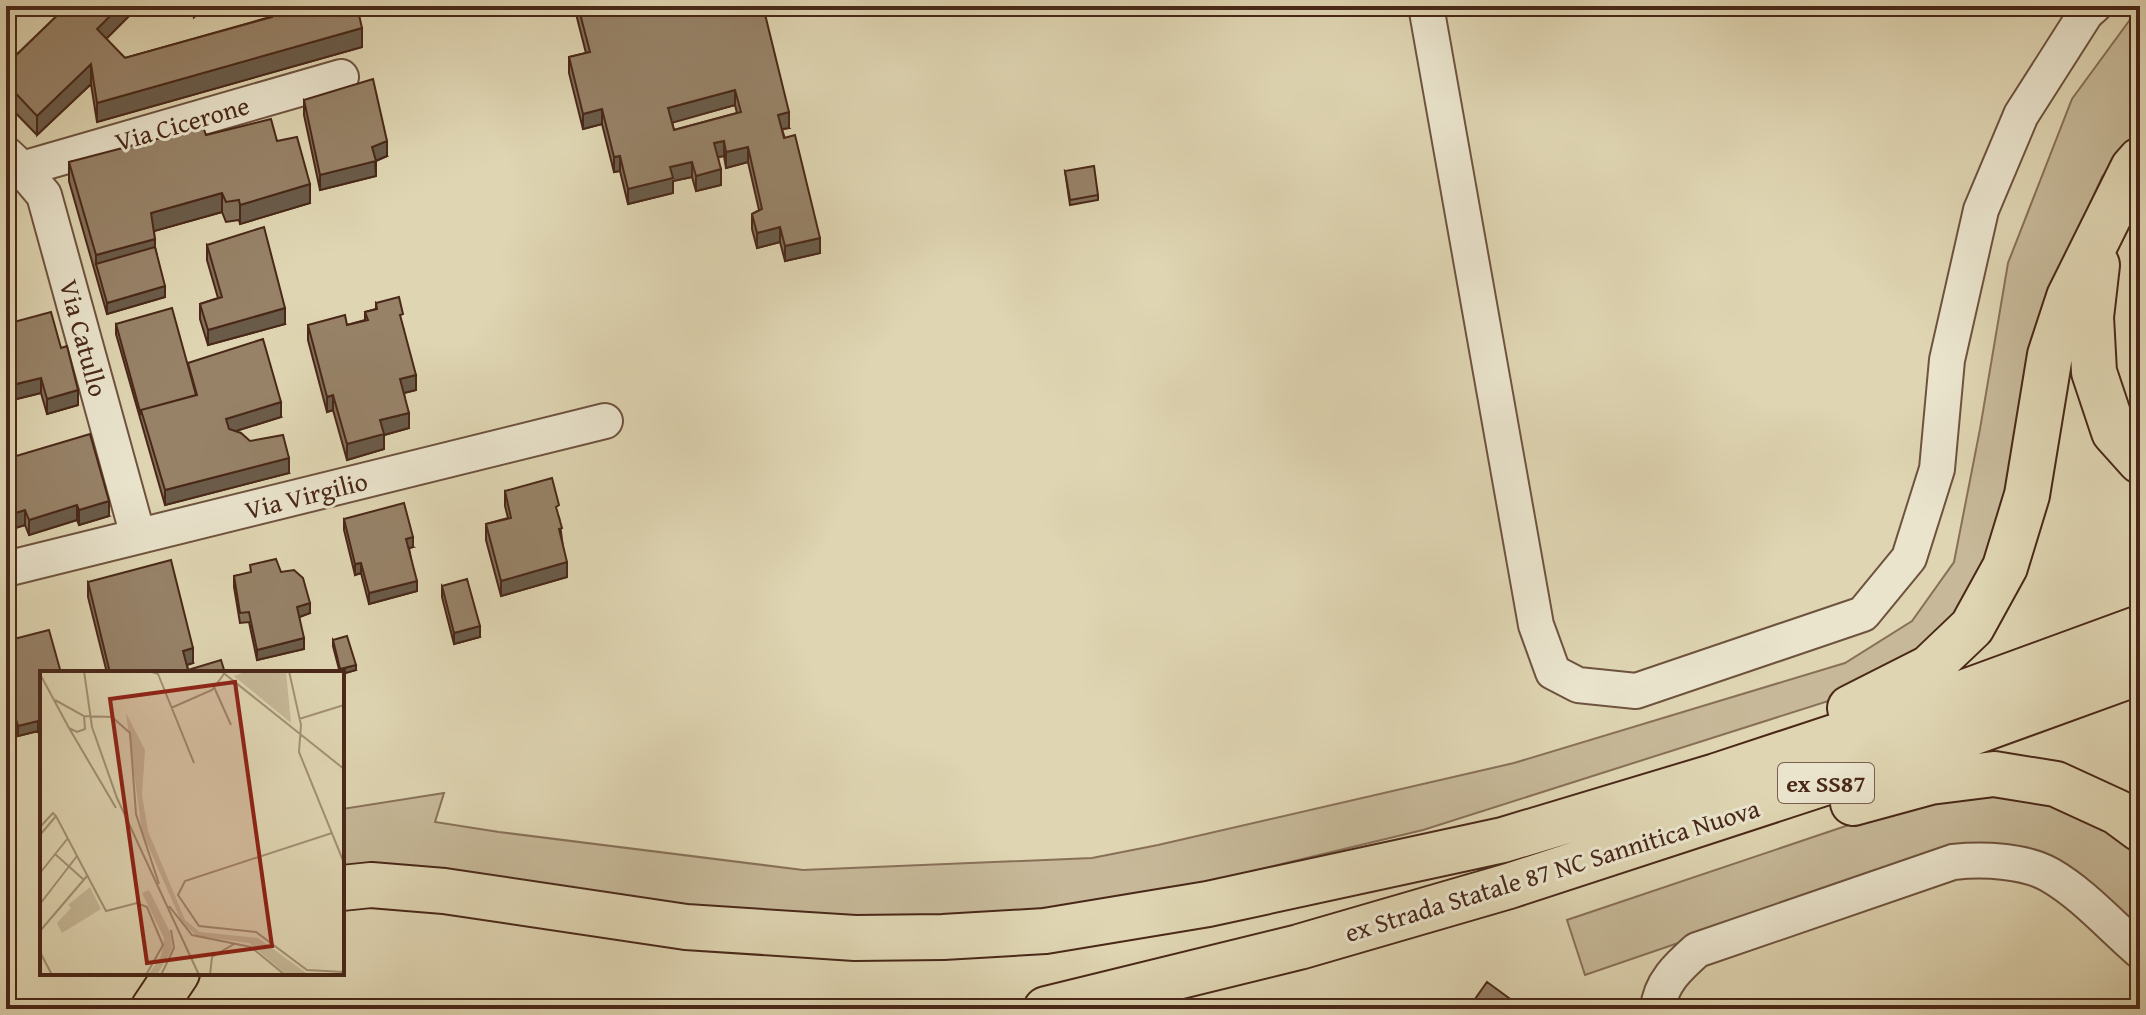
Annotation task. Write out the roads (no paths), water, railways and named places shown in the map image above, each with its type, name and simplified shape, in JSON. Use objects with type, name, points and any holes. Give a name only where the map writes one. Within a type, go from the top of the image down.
[{"type":"highway","points":[[1716,776],[1803,729],[1929,668],[1972,627],[2005,567],[2027,495],[2050,355],[2069,297],[2133,168],[2140,160]]},
{"type":"highway","points":[[2100,233],[2091,317],[2094,372],[2114,432],[2140,461]]},
{"type":"highway","name":"ex Strada Statale 87 NC Sannitica Nuova","points":[[344,888],[371,885],[444,891],[686,927],[855,938],[1045,931],[1208,904],[1503,840],[1716,776],[1913,711],[2140,628]]},
{"type":"highway","name":"ex Strada Statale 87 NC Sannitica Nuova","points":[[1046,1009],[1299,947],[1509,886],[1922,751],[2140,672]]},
{"type":"highway","points":[[1509,886],[1661,859],[1930,782],[1994,774],[2056,784],[2117,812],[2140,829]]},
{"type":"highway","points":[[1134,1009],[1299,947]]},
{"type":"highway","points":[[153,1009],[176,975]]},
{"type":"street","points":[[1426,6],[1536,625],[1553,672],[1578,685],[1636,691],[1863,614],[1909,558],[1937,469],[1947,360],[1981,210],[2021,115],[2086,13],[2094,6]]},
{"type":"street","name":"Via Cicerone","points":[[14,161],[341,77]]},
{"type":"street","name":"Via Catullo","points":[[14,161],[44,195],[138,536]]},
{"type":"street","name":"Via Virgilio","points":[[6,569],[605,421]]},
{"type":"street","points":[[1658,1009],[1658,1000],[1673,971],[1697,950],[1953,862],[1977,860],[2017,864],[2048,874],[2140,951]]}]
